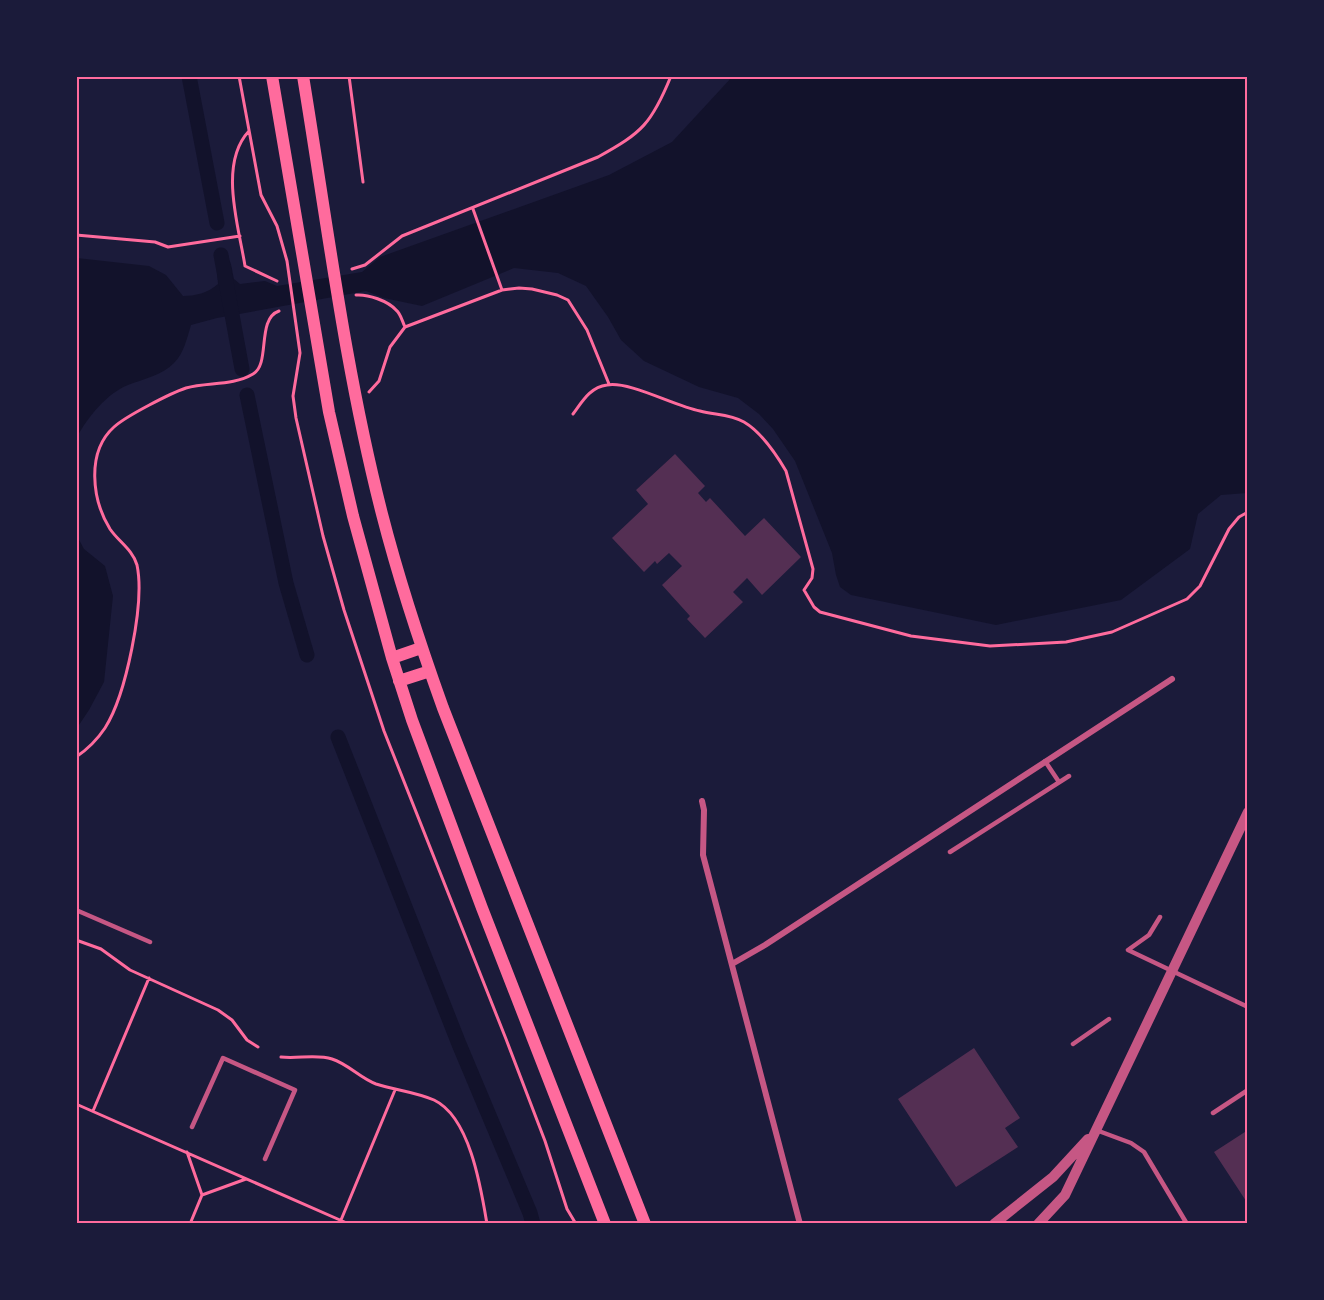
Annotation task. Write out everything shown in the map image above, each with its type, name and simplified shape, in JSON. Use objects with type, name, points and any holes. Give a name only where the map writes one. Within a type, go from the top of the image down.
[{"type":"main road","points":[[272,76],[312,321],[342,472],[392,658],[482,908],[605,1224]]},
{"type":"main road","points":[[303,76],[358,407],[382,513],[421,648],[645,1224]]},
{"type":"main road","points":[[392,658],[421,648]]},
{"type":"main road","points":[[399,681],[430,671]]},
{"type":"street","points":[[732,964],[765,945],[1172,679]]},
{"type":"street","points":[[702,801],[704,810],[703,855],[800,1224]]},
{"type":"street","points":[[1038,1224],[1065,1195],[1248,812]]},
{"type":"street","points":[[994,1224],[1053,1177],[1096,1130]]},
{"type":"lane","points":[[1045,761],[1059,782]]},
{"type":"lane","points":[[950,852],[1069,776]]},
{"type":"lane","points":[[76,910],[150,942]]},
{"type":"lane","points":[[1160,917],[1149,935],[1128,950],[1248,1007]]},
{"type":"lane","points":[[1073,1044],[1109,1019]]},
{"type":"lane","points":[[192,1126],[223,1058],[295,1090],[265,1159]]},
{"type":"lane","points":[[1213,1113],[1248,1090]]},
{"type":"lane","points":[[1096,1130],[1131,1143],[1144,1152],[1187,1224]]},
{"type":"path","points":[[239,76],[261,195],[277,226],[297,323],[300,353],[293,396],[297,426],[323,536],[356,649],[384,731],[537,1121],[567,1209],[576,1224]]},
{"type":"path","points":[[349,76],[363,182]]},
{"type":"path","points":[[352,269],[365,265],[402,236],[598,157],[624,143],[642,129],[655,112],[671,76]]},
{"type":"path","points":[[249,131],[243,137],[231,172],[240,236],[246,266],[277,281]]},
{"type":"path","points":[[473,209],[502,290]]},
{"type":"path","points":[[76,235],[155,242],[168,247],[240,236]]},
{"type":"path","points":[[369,392],[379,381],[388,351],[405,327],[502,290],[519,288],[557,295],[568,300],[587,330],[609,384]]},
{"type":"path","points":[[356,295],[369,296],[392,306],[399,313],[405,327]]},
{"type":"path","points":[[76,757],[96,740],[115,709],[138,619],[140,587],[136,563],[133,555],[110,529],[104,518],[94,477],[103,442],[113,428],[130,416],[186,388],[242,380],[258,371],[261,365],[265,332],[270,320],[279,311]]},
{"type":"path","points":[[573,414],[593,390],[609,384],[643,391],[699,411],[717,413],[746,423],[779,459],[786,471],[812,562],[812,578],[804,590],[814,607],[819,612],[911,636],[990,646],[1012,646],[1066,642],[1112,632],[1188,599],[1200,586],[1229,529],[1239,517],[1248,512]]},
{"type":"path","points":[[76,940],[101,949],[130,970],[218,1010],[232,1020],[248,1040],[258,1047]]},
{"type":"path","points":[[93,1111],[149,978]]},
{"type":"path","points":[[281,1057],[332,1059],[368,1081],[435,1100],[451,1111],[458,1122],[477,1175],[487,1224]]},
{"type":"path","points":[[341,1220],[395,1090]]},
{"type":"path","points":[[76,1104],[349,1224]]},
{"type":"path","points":[[188,1152],[202,1195],[190,1224]]},
{"type":"path","points":[[202,1195],[248,1179]]},
{"type":"shaded area","points":[[732,77],[1247,77],[1247,493],[1221,495],[1198,514],[1190,549],[1121,600],[996,625],[851,595],[840,587],[832,553],[795,461],[773,429],[759,414],[738,398],[699,387],[644,361],[621,340],[586,286],[558,273],[514,268],[422,306],[384,298],[366,291],[217,318],[191,325],[183,350],[174,363],[158,374],[128,385],[112,394],[92,414],[77,437],[77,258],[149,266],[166,275],[183,296],[210,290],[218,284],[216,260],[219,255],[224,254],[230,263],[234,279],[240,284],[265,281],[277,286],[362,272],[380,257],[609,175],[672,142]]},
{"type":"shaded area","points":[[76,534],[84,549],[105,566],[113,596],[104,682],[77,728]]},
{"type":"building","points":[[675,454],[705,486],[698,493],[706,502],[710,498],[745,536],[764,518],[801,557],[762,595],[747,578],[733,592],[743,602],[705,638],[687,619],[690,616],[662,585],[682,566],[669,553],[657,564],[655,561],[644,572],[612,538],[648,504],[636,490]]},
{"type":"building","points":[[974,1048],[1020,1118],[1005,1128],[1018,1147],[956,1187],[898,1099]]},
{"type":"building","points":[[1248,1130],[1248,1204],[1214,1152]]},
{"type":"waterway","points":[[189,76],[217,223]]},
{"type":"waterway","points":[[221,255],[242,369]]},
{"type":"waterway","points":[[247,395],[286,583],[307,655]]},
{"type":"waterway","points":[[338,737],[533,1224]]}]
